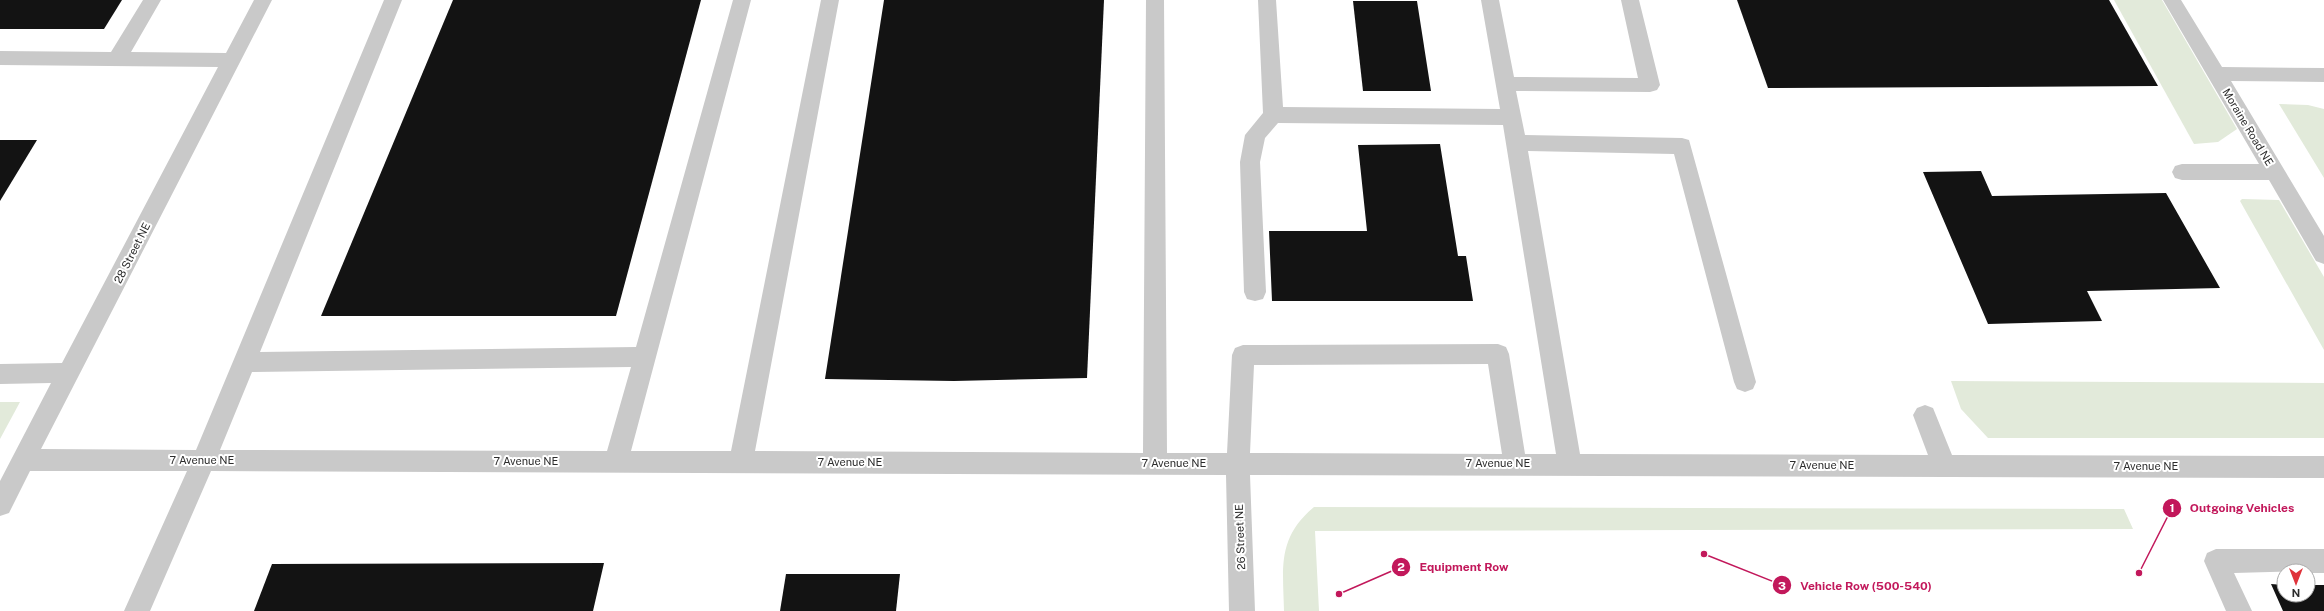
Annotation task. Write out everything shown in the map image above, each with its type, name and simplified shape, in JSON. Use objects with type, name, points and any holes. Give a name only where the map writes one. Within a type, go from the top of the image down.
[{"type":"street","points":[[117,59],[152,0]]},
{"type":"street","name":"28 Street NE","points":[[0,505],[263,0]]},
{"type":"street","points":[[137,611],[204,460],[393,0]]},
{"type":"street","points":[[616,462],[742,0]]},
{"type":"street","points":[[741,462],[830,0]]},
{"type":"street","points":[[1155,0],[1155,463]]},
{"type":"street","points":[[1255,292],[1250,162],[1255,135],[1273,115],[1267,0]]},
{"type":"street","points":[[1490,0],[1506,84],[1570,464]]},
{"type":"street","points":[[1506,84],[1650,85],[1630,0]]},
{"type":"street","name":"Moraine Road NE","points":[[2172,0],[2324,255]]},
{"type":"street","points":[[0,58],[232,60]]},
{"type":"street","points":[[2216,74],[2324,75]]},
{"type":"street","points":[[1273,115],[1511,116]]},
{"type":"street","points":[[1516,143],[1682,146],[1745,382]]},
{"type":"street","points":[[2182,172],[2275,172]]},
{"type":"street","name":"26 Street NE","points":[[1242,611],[1238,464],[1243,355],[1498,354],[1515,463]]},
{"type":"street","points":[[245,362],[644,357]]},
{"type":"street","points":[[0,374],[69,374]]},
{"type":"street","points":[[1925,415],[1944,466]]},
{"type":"street","name":"7 Avenue NE","points":[[24,460],[1238,464],[1515,463],[2324,467]]},
{"type":"street","points":[[2239,611],[2216,561],[2324,561]]},
{"type":"green space","points":[[2114,0],[2162,0],[2237,129],[2218,142],[2194,144]]},
{"type":"green space","points":[[2279,104],[2308,105],[2324,109],[2324,178]]},
{"type":"green space","points":[[2242,199],[2279,200],[2324,277],[2324,350],[2240,201]]},
{"type":"green space","points":[[1951,381],[2324,383],[2324,438],[1988,438],[1961,409]]},
{"type":"green space","points":[[0,402],[20,402],[0,439]]},
{"type":"green space","points":[[1314,507],[2124,509],[2133,529],[1315,531],[1319,611],[1284,611],[1283,567],[1288,542],[1302,519]]},
{"type":"building","points":[[0,0],[122,0],[104,29],[0,29]]},
{"type":"building","points":[[453,0],[701,0],[616,316],[321,316]]},
{"type":"building","points":[[884,0],[1104,0],[1087,378],[954,381],[825,379]]},
{"type":"building","points":[[1737,0],[2109,0],[2158,86],[1768,88]]},
{"type":"building","points":[[1353,1],[1417,1],[1431,91],[1363,91]]},
{"type":"building","points":[[0,140],[37,140],[0,201]]},
{"type":"building","points":[[1440,144],[1458,256],[1466,256],[1473,301],[1272,301],[1269,231],[1367,231],[1358,145]]},
{"type":"building","points":[[1981,171],[1992,196],[2166,193],[2220,288],[2087,291],[2102,321],[1988,324],[1923,172]]},
{"type":"building","points":[[604,563],[593,611],[254,611],[272,564]]},
{"type":"building","points":[[786,574],[900,574],[896,611],[780,611]]},
{"type":"building","points":[[2271,584],[2276,584],[2276,595]]},
{"type":"building","points":[[2316,585],[2324,585],[2324,611],[2283,611],[2279,603],[2316,603]]},
{"type":"place","name":"Vehicle Row (500-540)","points":[[1704,554]]},
{"type":"place","name":"Outgoing Vehicles","points":[[2139,573]]},
{"type":"place","name":"Equipment Row","points":[[1339,594]]}]
